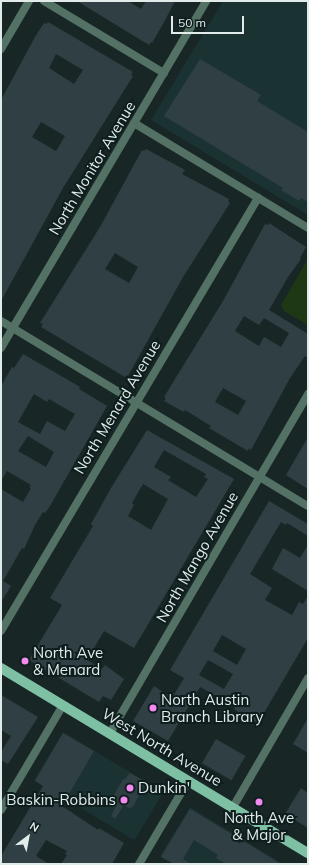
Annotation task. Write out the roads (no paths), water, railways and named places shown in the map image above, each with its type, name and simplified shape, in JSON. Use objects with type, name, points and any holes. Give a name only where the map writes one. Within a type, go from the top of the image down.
[{"type":"main road","name":"West North Avenue","points":[[1,668],[308,853]]},
{"type":"street","points":[[1,49],[29,1]]},
{"type":"street","points":[[44,1],[164,73]]},
{"type":"street","name":"North Monitor Avenue","points":[[1,348],[206,1]]},
{"type":"street","points":[[134,123],[308,228]]},
{"type":"street","name":"North Menard Avenue","points":[[1,631],[258,198]]},
{"type":"street","points":[[1,321],[308,506]]},
{"type":"street","name":"North Mango Avenue","points":[[110,733],[308,394]]},
{"type":"street","points":[[233,807],[308,678]]},
{"type":"street","points":[[1,810],[63,705]]},
{"type":"street","points":[[139,864],[188,781]]},
{"type":"place","name":"North Ave & Menard","points":[[25,661]]},
{"type":"place","name":"North Austin Branch Library","points":[[153,708]]},
{"type":"place","name":"Dunkin'","points":[[130,788]]},
{"type":"place","name":"Baskin-Robbins","points":[[124,800]]},
{"type":"place","name":"North Ave & Major","points":[[259,802]]}]
